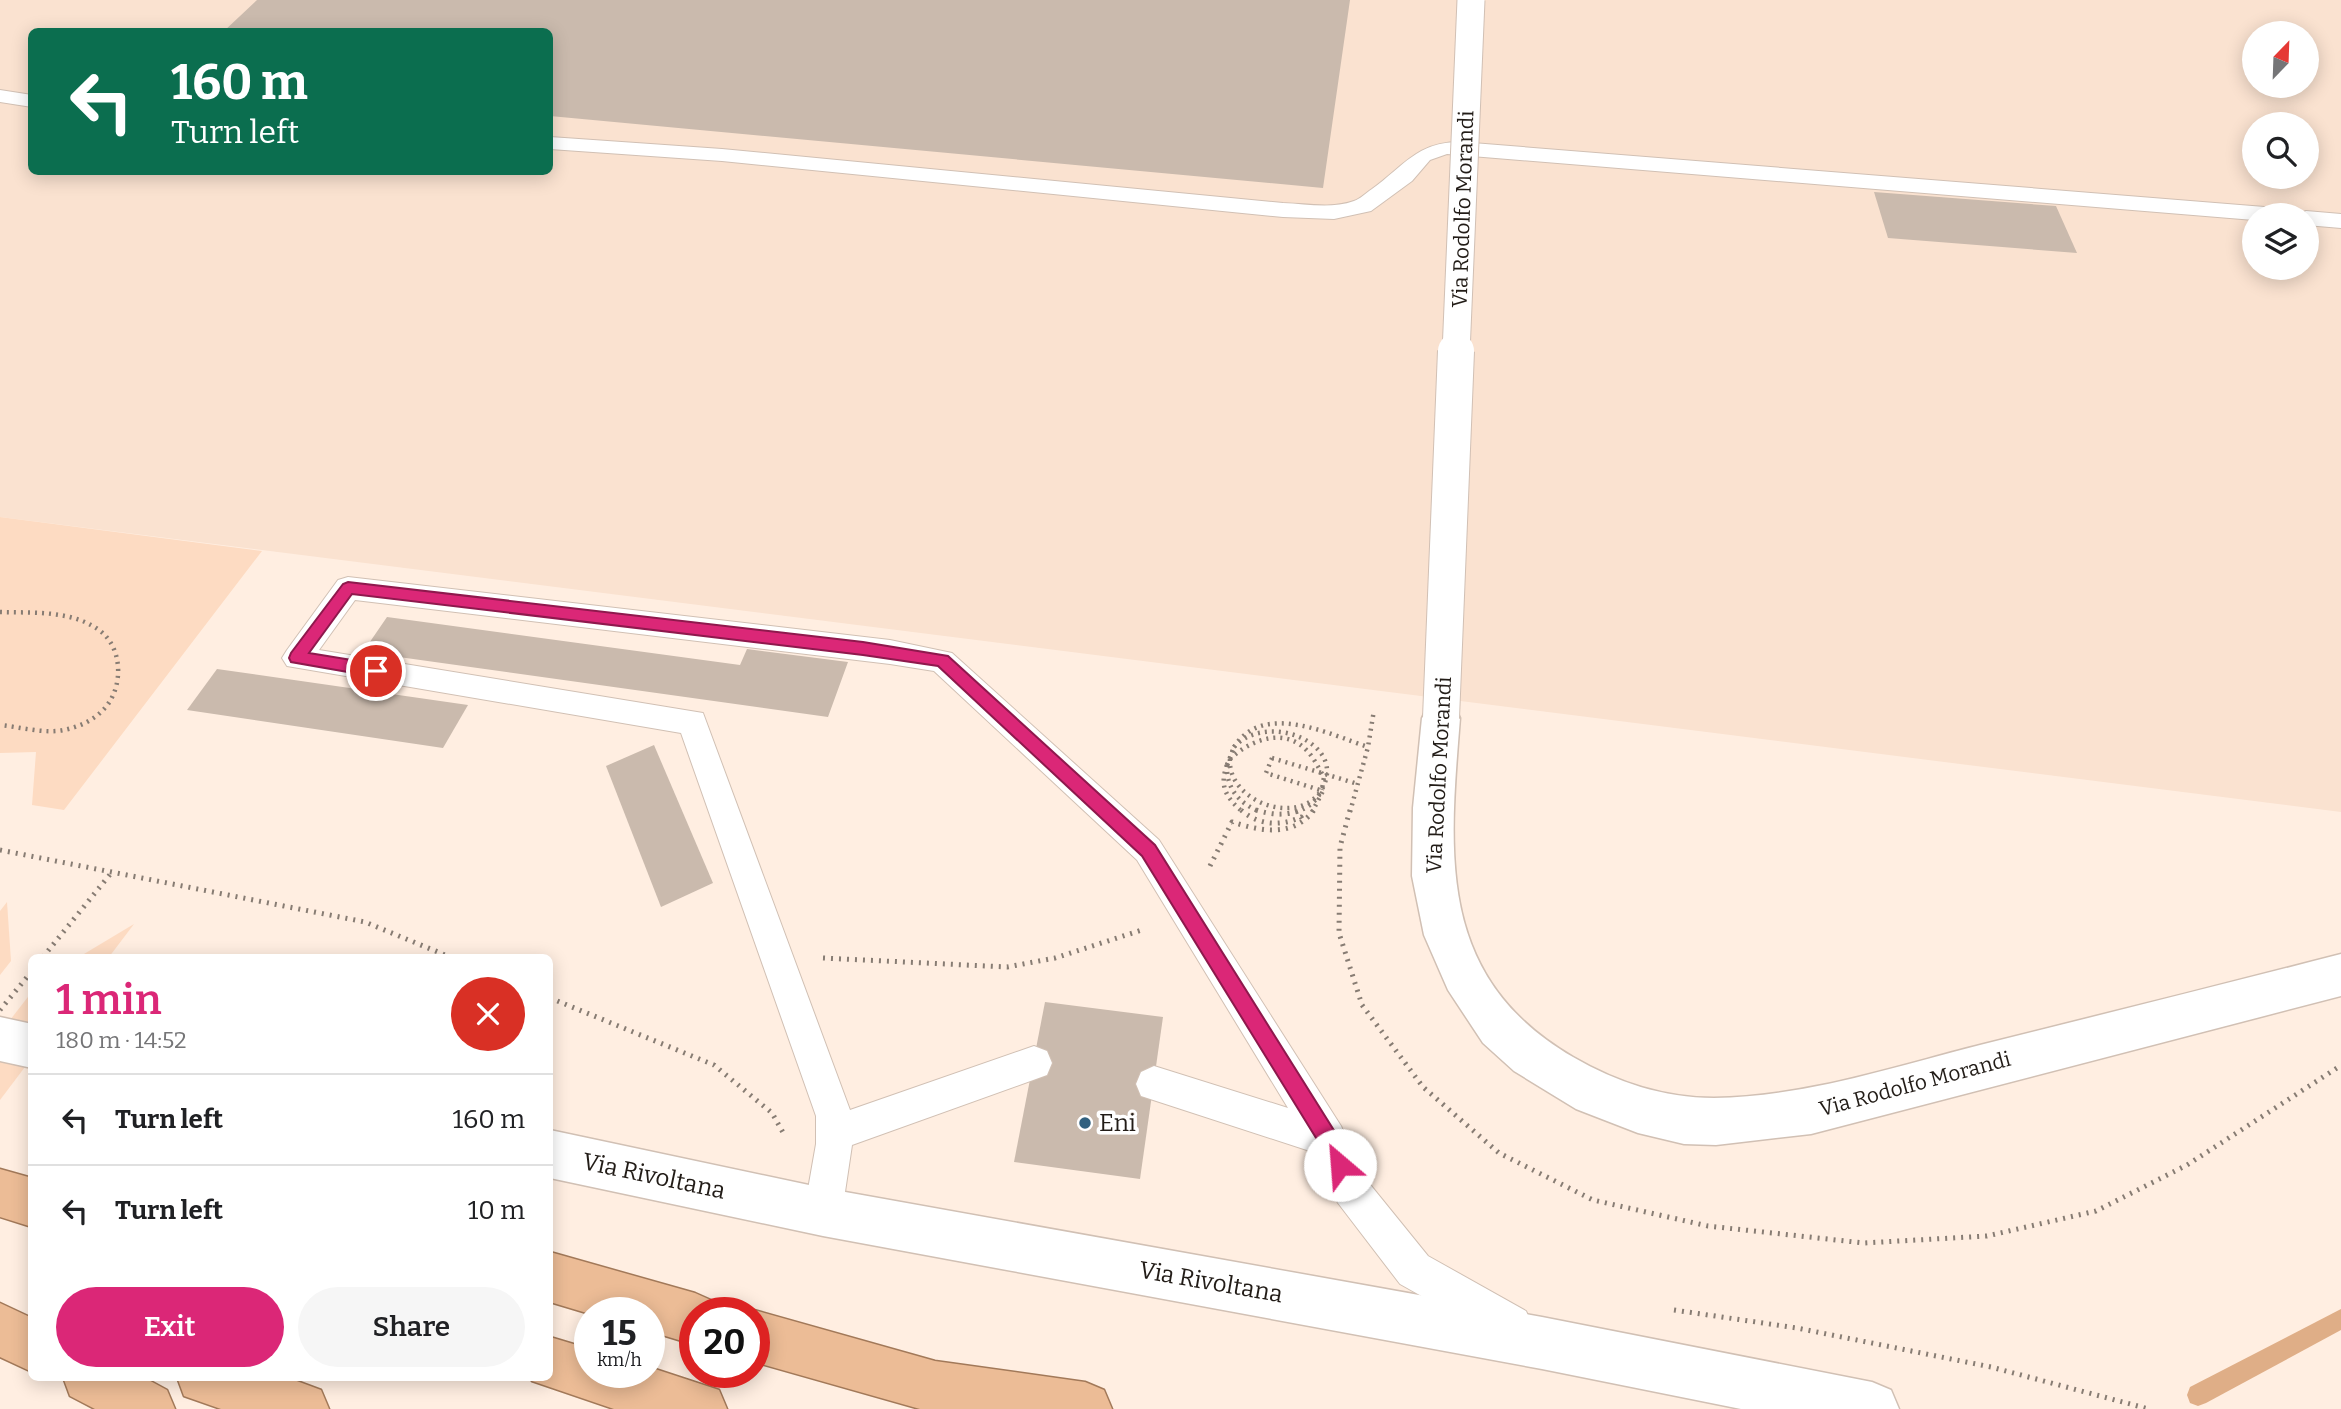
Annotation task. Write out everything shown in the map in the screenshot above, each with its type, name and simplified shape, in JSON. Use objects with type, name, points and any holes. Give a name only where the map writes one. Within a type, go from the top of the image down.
[{"type":"highway","points":[[0,1175],[28,1178]]},
{"type":"highway","points":[[0,1194],[28,1202]]},
{"type":"highway","points":[[553,1279],[679,1314]]},
{"type":"highway","points":[[0,1312],[28,1321]]},
{"type":"highway","points":[[0,1329],[28,1344]]},
{"type":"highway","points":[[770,1341],[935,1387],[1085,1409]]},
{"type":"highway","points":[[553,1364],[700,1409]]},
{"type":"highway","points":[[96,1381],[148,1409]]},
{"type":"highway","points":[[215,1381],[302,1409]]},
{"type":"main road","name":"Via Rodolfo Morandi","points":[[1471,0],[1441,718],[1432,864],[1445,937],[1461,971],[1510,1040],[1562,1075],[1595,1093],[1637,1108],[1684,1120],[1732,1121],[1811,1111],[2341,975]]},
{"type":"main road","points":[[0,1039],[28,1045]]},
{"type":"main road","name":"Via Rivoltana","points":[[553,1155],[823,1212],[1542,1343],[1872,1409]]},
{"type":"lane","points":[[0,96],[28,100]]},
{"type":"lane","points":[[553,143],[722,155],[1283,210],[1334,212],[1363,206],[1404,176],[1423,156],[1431,152],[1460,148],[2242,212]]},
{"type":"lane","points":[[2319,219],[2341,221]]},
{"type":"lane","points":[[823,1212],[835,1133],[832,1110],[692,722],[297,658],[348,588],[876,650],[942,661],[1149,850],[1328,1139],[1352,1190],[1414,1270],[1542,1343]]},
{"type":"lane","points":[[835,1133],[1034,1063]]},
{"type":"lane","points":[[1154,1084],[1328,1139]]},
{"type":"path","points":[[0,612],[56,613],[87,623],[112,641],[118,661],[117,680],[105,708],[85,722],[60,731],[0,725]]},
{"type":"path","points":[[776,956],[1007,967],[1094,947],[1187,911],[1232,822],[1279,832],[1304,822],[1314,812],[1323,792],[1266,773],[1272,758],[1358,784],[1374,710]]},
{"type":"path","points":[[1304,822],[1301,817],[1293,821],[1269,823],[1242,813],[1230,801],[1223,788],[1226,764],[1231,755],[1238,748],[1259,738],[1284,739],[1311,752],[1324,777],[1322,786],[1320,796],[1310,806],[1284,816],[1259,813],[1244,805],[1226,780],[1225,767],[1228,756],[1234,746],[1248,736],[1261,731],[1287,731],[1313,745],[1322,756],[1326,769],[1324,788],[1318,793],[1313,799],[1300,805],[1276,808],[1248,797],[1237,786],[1230,773],[1230,760],[1232,749],[1238,739],[1252,729],[1275,723],[1290,724],[1368,747]]},
{"type":"path","points":[[0,850],[365,922],[443,954]]},
{"type":"path","points":[[45,954],[111,872]]},
{"type":"path","points":[[0,1010],[28,976]]},
{"type":"path","points":[[553,999],[714,1065],[772,1114],[791,1146]]},
{"type":"shaded area","points":[[0,0],[2341,0],[2341,812],[0,517]]},
{"type":"shaded area","points":[[0,517],[262,551],[64,810],[32,805],[36,752],[0,753]]},
{"type":"shaded area","points":[[7,902],[11,961],[0,975],[0,911]]},
{"type":"shaded area","points":[[134,924],[111,954],[84,954]]},
{"type":"shaded area","points":[[28,997],[28,1063],[0,1100],[0,1033]]},
{"type":"building","points":[[257,0],[1350,0],[1323,188],[553,116],[553,28],[227,28]]},
{"type":"building","points":[[1874,192],[2056,206],[2077,253],[1888,238]]},
{"type":"building","points":[[387,617],[740,665],[747,649],[848,662],[828,717],[363,652]]},
{"type":"building","points":[[217,669],[468,705],[443,748],[187,710]]},
{"type":"building","points":[[654,745],[713,883],[661,907],[606,766]]},
{"type":"building","name":"Eni","points":[[1045,1002],[1163,1017],[1140,1179],[1014,1162]]},
{"type":"waterway","points":[[2198,1395],[2341,1319]]},
{"type":"place","name":"Eni","points":[[1085,1123]]},
{"type":"route","points":[[376,671],[297,658],[348,588],[890,652],[942,661],[1149,850],[1328,1139],[1340,1165]]}]
